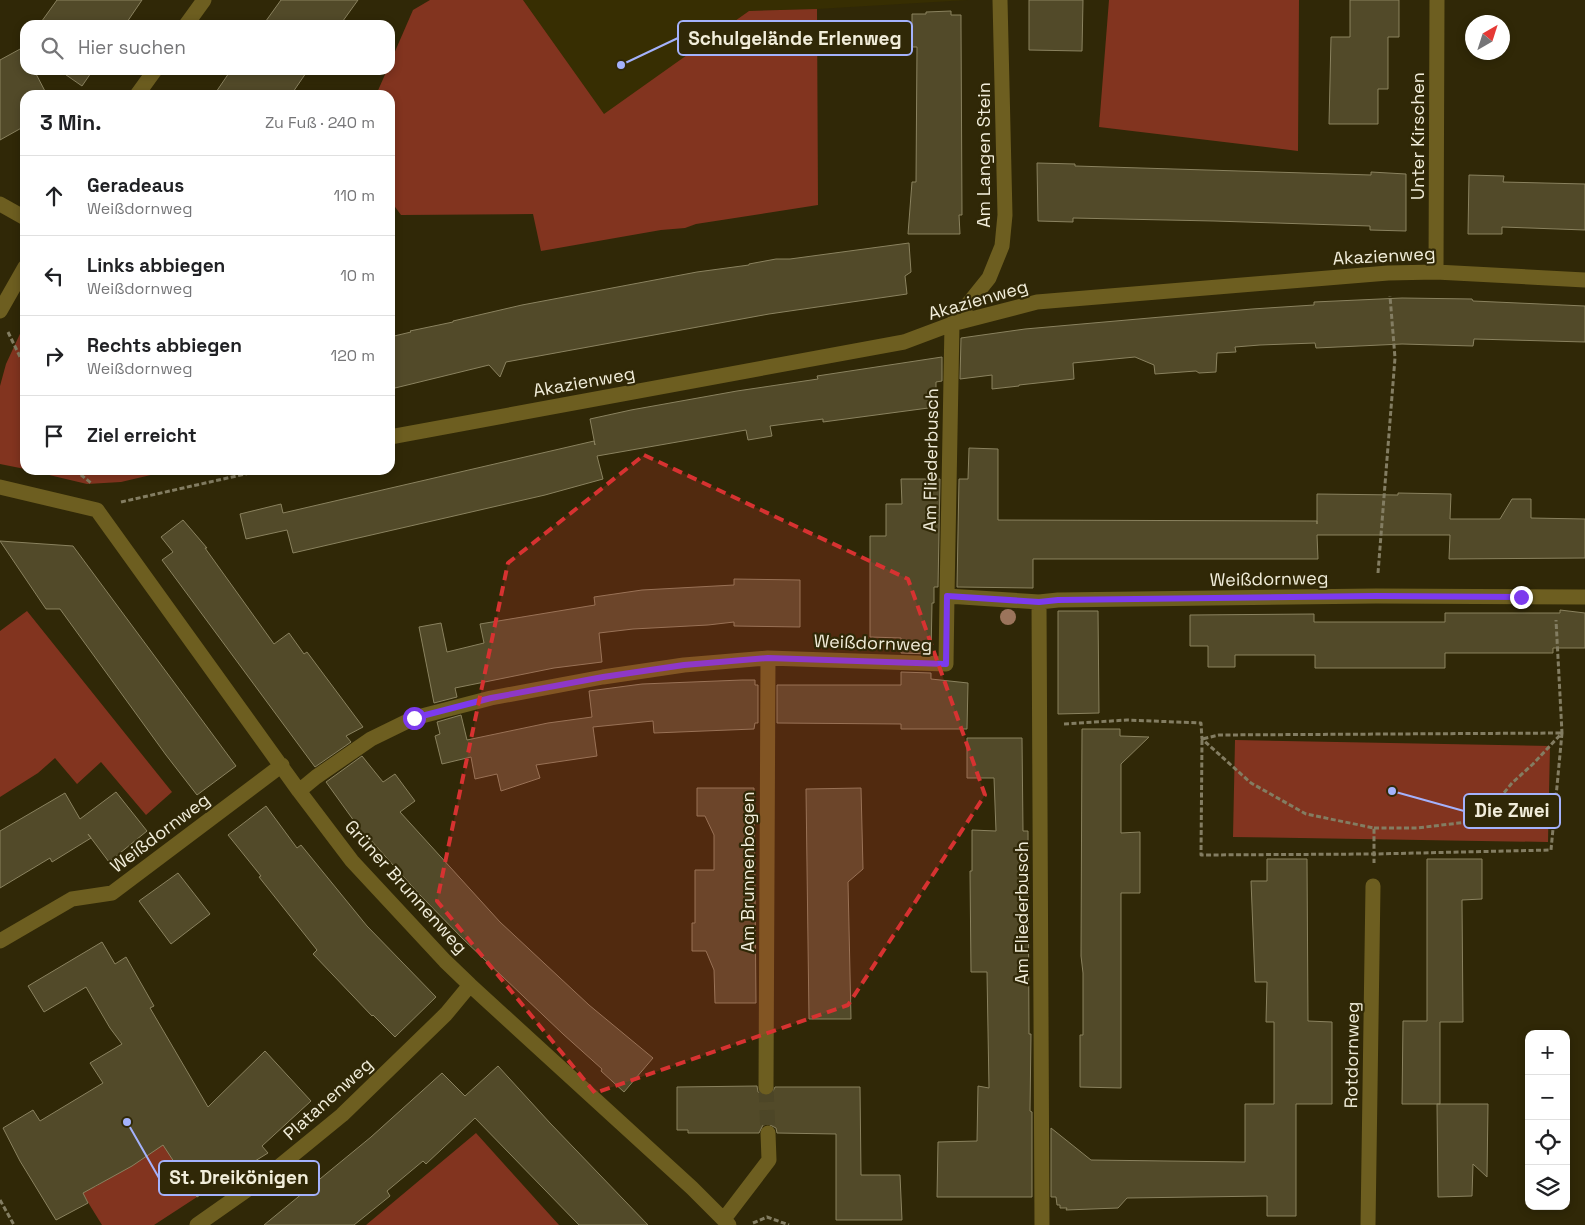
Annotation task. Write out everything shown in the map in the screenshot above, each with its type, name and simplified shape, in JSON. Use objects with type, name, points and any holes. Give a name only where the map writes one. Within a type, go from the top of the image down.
[{"type":"street","points":[[190,20],[204,0]]},
{"type":"street","name":"Am Langen Stein","points":[[952,324],[989,278],[1002,246],[1005,215],[1000,0]]},
{"type":"street","name":"Unter Kirschen","points":[[1436,0],[1436,272]]},
{"type":"street","points":[[141,90],[151,75]]},
{"type":"street","points":[[0,204],[20,215]]},
{"type":"street","name":"Akazienweg","points":[[395,436],[904,342],[952,324],[1037,302],[1388,273],[1436,272],[1585,280]]},
{"type":"street","points":[[2,318],[20,278]]},
{"type":"street","name":"Am Fliederbusch","points":[[947,596],[952,324]]},
{"type":"street","points":[[0,487],[96,510]]},
{"type":"street","name":"Grüner Brunnenweg","points":[[96,510],[299,791],[352,861],[445,961],[692,1188],[726,1222]]},
{"type":"street","name":"Weißdornweg","points":[[299,791],[316,777],[372,739],[414,718],[491,698],[603,677],[684,665],[768,658],[946,664],[947,596],[1039,602],[1058,600],[1376,596],[1585,597]]},
{"type":"street","name":"Am Fliederbusch","points":[[1039,602],[1042,1225]]},
{"type":"street","name":"Am Brunnenbogen","points":[[766,1087],[768,658]]},
{"type":"street","name":"Weißdornweg","points":[[0,941],[72,899],[112,893],[282,765]]},
{"type":"street","name":"Rotdornweg","points":[[1368,1225],[1373,886]]},
{"type":"street","name":"Platanenweg","points":[[197,1225],[271,1173],[342,1115],[446,1014],[470,985]]},
{"type":"street","points":[[726,1222],[768,1160],[768,1133]]},
{"type":"path","points":[[1376,596],[1395,358],[1388,273]]},
{"type":"path","points":[[2,318],[20,356]]},
{"type":"path","points":[[96,510],[116,503],[241,475]]},
{"type":"path","points":[[1040,725],[1127,720],[1201,723],[1201,855],[1551,850],[1562,733],[1556,597]]},
{"type":"path","points":[[1202,739],[1219,735],[1562,733]]},
{"type":"path","points":[[1202,739],[1251,783],[1306,814],[1374,828],[1417,828],[1476,821],[1490,810],[1512,782],[1533,764],[1562,733]]},
{"type":"path","points":[[1373,886],[1374,828]]},
{"type":"path","points":[[0,1200],[14,1225]]},
{"type":"path","points":[[750,1225],[755,1221],[767,1218],[789,1225]]},
{"type":"highlighted area","points":[[644,455],[908,579],[985,795],[848,1005],[595,1093],[437,901],[508,563]]},
{"type":"shaded area","points":[[430,0],[523,0],[604,114],[749,11],[817,9],[818,205],[541,251],[533,214],[401,215],[395,207],[395,90],[378,90],[385,75],[395,75],[395,51],[413,10]]},
{"type":"shaded area","points":[[523,0],[968,0],[749,11],[604,115]]},
{"type":"shaded area","points":[[1109,0],[1299,0],[1298,151],[1099,127]]},
{"type":"shaded area","points":[[20,334],[20,468],[0,464],[0,386],[6,364]]},
{"type":"shaded area","points":[[49,475],[151,475],[121,482],[87,484]]},
{"type":"shaded area","points":[[27,611],[172,792],[146,815],[101,762],[77,784],[55,758],[38,773],[0,797],[0,631]]},
{"type":"shaded area","points":[[1235,740],[1550,746],[1548,842],[1233,837]]},
{"type":"shaded area","points":[[476,1133],[559,1225],[366,1225]]},
{"type":"shaded area","points":[[166,1140],[194,1177],[187,1182],[197,1197],[154,1225],[102,1225],[81,1191],[92,1184],[95,1187]]},
{"type":"building","points":[[57,0],[142,0],[128,20],[43,20]]},
{"type":"building","points":[[281,0],[358,0],[344,20],[267,20]]},
{"type":"building","points":[[1029,0],[1083,0],[1082,51],[1029,50]]},
{"type":"building","points":[[1350,0],[1399,0],[1399,37],[1388,37],[1388,89],[1378,89],[1378,124],[1329,124],[1331,37],[1350,37]]},
{"type":"building","points":[[951,11],[951,15],[961,15],[962,215],[959,215],[960,234],[908,234],[912,182],[916,182],[917,47],[912,47],[912,14]]},
{"type":"building","points":[[20,49],[20,75],[37,75],[44,90],[20,90],[20,129],[0,140],[0,60]]},
{"type":"building","points":[[66,75],[90,75],[82,86]]},
{"type":"building","points":[[228,75],[305,75],[294,90],[217,90]]},
{"type":"building","points":[[1037,163],[1075,164],[1075,166],[1371,175],[1371,172],[1406,174],[1406,231],[1370,230],[1370,226],[1214,221],[1073,218],[1073,222],[1038,221]]},
{"type":"building","points":[[1469,175],[1504,176],[1503,182],[1585,184],[1585,230],[1502,227],[1502,234],[1468,234]]},
{"type":"building","points":[[909,243],[911,272],[905,276],[907,294],[769,314],[506,362],[500,377],[489,365],[395,388],[395,336],[522,305],[697,272],[749,265],[776,259],[790,259]]},
{"type":"building","points":[[1402,298],[1472,299],[1473,301],[1585,306],[1585,342],[1474,339],[1473,346],[1402,344],[1316,348],[1315,343],[1260,345],[1235,347],[1236,352],[1217,353],[1216,372],[1199,373],[1196,371],[1155,374],[1154,365],[1135,357],[1073,363],[1074,379],[1019,386],[992,389],[992,375],[960,379],[961,338],[1025,329],[1314,305],[1314,302]]},
{"type":"building","points":[[942,357],[942,381],[936,382],[936,407],[823,422],[823,419],[770,426],[772,436],[748,440],[746,430],[597,456],[603,479],[545,495],[293,553],[287,530],[246,539],[240,514],[281,504],[283,513],[594,441],[595,445],[590,419],[737,391],[818,379],[817,376]]},
{"type":"building","points":[[969,448],[998,449],[998,520],[1317,521],[1317,494],[1398,495],[1398,493],[1451,494],[1450,519],[1500,519],[1512,499],[1531,499],[1531,518],[1585,519],[1585,558],[1449,559],[1450,535],[1317,535],[1318,559],[1033,559],[1033,588],[957,587],[959,479],[968,479]]},
{"type":"building","points":[[901,479],[940,479],[938,587],[934,587],[934,603],[932,603],[931,654],[901,653],[901,638],[870,637],[870,536],[886,536],[886,504],[902,504]]},
{"type":"building","points":[[183,520],[207,548],[205,548],[274,644],[289,633],[304,654],[307,652],[363,727],[346,736],[351,742],[315,767],[162,560],[173,552],[161,537]]},
{"type":"building","points":[[0,541],[73,546],[236,766],[197,795],[60,609],[46,609]]},
{"type":"building","points":[[734,579],[800,580],[800,627],[734,626],[734,622],[599,633],[602,662],[554,668],[455,688],[457,697],[434,703],[419,627],[441,623],[447,652],[484,643],[480,624],[595,605],[594,597],[642,590],[734,585]]},
{"type":"building","points":[[1560,610],[1585,613],[1585,648],[1553,648],[1553,653],[1445,653],[1445,668],[1315,668],[1315,655],[1235,655],[1235,667],[1208,667],[1208,646],[1190,646],[1190,615],[1314,614],[1314,622],[1445,622],[1445,613],[1560,613]]},
{"type":"building","points":[[1058,611],[1098,611],[1099,713],[1058,714]]},
{"type":"building","points":[[901,672],[931,673],[931,679],[968,683],[967,729],[901,729],[901,724],[777,723],[777,685],[901,685]]},
{"type":"building","points":[[755,680],[755,685],[758,685],[758,723],[755,723],[754,729],[654,733],[653,721],[593,727],[597,756],[536,765],[540,778],[501,791],[497,774],[475,779],[471,757],[442,764],[435,736],[440,734],[437,722],[461,715],[467,740],[548,723],[592,717],[589,691],[642,684]]},
{"type":"building","points":[[1082,729],[1120,729],[1120,736],[1149,737],[1121,764],[1121,833],[1140,832],[1140,893],[1121,893],[1121,1088],[1080,1087],[1080,1035],[1083,1035],[1083,973],[1081,956]]},
{"type":"building","points":[[967,738],[1022,738],[1023,831],[1028,831],[1032,1197],[937,1197],[938,1142],[977,1141],[978,1086],[989,1088],[987,972],[971,972],[970,871],[972,871],[972,830],[996,831],[994,778],[967,778]]},
{"type":"building","points":[[362,756],[383,782],[395,774],[415,801],[400,812],[500,922],[589,1005],[653,1058],[624,1092],[601,1071],[602,1069],[463,939],[419,894],[368,837],[367,839],[326,782]]},
{"type":"building","points":[[697,788],[754,788],[756,1003],[715,1003],[714,970],[706,951],[692,951],[692,923],[695,923],[695,870],[714,870],[714,835],[705,816],[697,816]]},
{"type":"building","points":[[861,788],[863,869],[848,882],[851,1019],[809,1019],[806,789]]},
{"type":"building","points":[[116,792],[147,831],[109,862],[91,838],[52,862],[50,858],[0,888],[0,831],[65,793],[80,819]]},
{"type":"building","points":[[266,806],[297,848],[301,845],[367,926],[436,997],[395,1037],[372,1016],[313,954],[317,950],[228,835]]},
{"type":"building","points":[[1267,859],[1307,859],[1308,1021],[1332,1022],[1332,1104],[1296,1104],[1296,1216],[1267,1216],[1267,1196],[1127,1198],[1118,1208],[1066,1210],[1067,1208],[1060,1208],[1060,1205],[1057,1205],[1056,1197],[1051,1197],[1051,1128],[1091,1160],[1245,1162],[1245,1104],[1274,1104],[1274,1022],[1266,1022],[1267,982],[1255,982],[1251,881],[1267,881]]},
{"type":"building","points":[[1427,859],[1482,859],[1482,899],[1462,900],[1463,1022],[1440,1022],[1440,1104],[1488,1104],[1487,1177],[1473,1164],[1472,1196],[1438,1197],[1437,1104],[1402,1104],[1403,1021],[1427,1021]]},
{"type":"building","points":[[178,873],[210,914],[171,944],[139,901]]},
{"type":"building","points":[[102,942],[115,964],[126,957],[154,1006],[150,1008],[208,1107],[265,1051],[311,1101],[262,1146],[268,1153],[197,1197],[163,1145],[132,1166],[83,1193],[88,1203],[56,1220],[20,1161],[3,1128],[33,1110],[40,1121],[103,1083],[90,1063],[122,1044],[110,1028],[86,987],[44,1012],[28,986]]},
{"type":"building","points":[[498,1066],[648,1225],[579,1225],[475,1118],[426,1164],[423,1161],[387,1191],[390,1196],[354,1225],[264,1225],[371,1137],[442,1073],[465,1096]]},
{"type":"building","points":[[757,1086],[758,1092],[765,1096],[771,1095],[775,1087],[860,1087],[861,1175],[900,1175],[902,1220],[836,1220],[836,1134],[777,1133],[776,1128],[768,1124],[763,1125],[759,1133],[688,1133],[688,1130],[677,1130],[677,1087]]},
{"type":"tunnel","points":[[766,1087],[768,1133]]},
{"type":"place","name":"Schulgelände Erlenweg","points":[[621,65]]},
{"type":"place","name":"Die Zwei","points":[[1392,791]]},
{"type":"place","name":"St. Dreikönigen","points":[[127,1122]]},
{"type":"route","points":[[414,718],[491,698],[603,677],[684,665],[768,658],[946,664],[947,596],[1039,602],[1058,600],[1376,596],[1521,597]]}]
